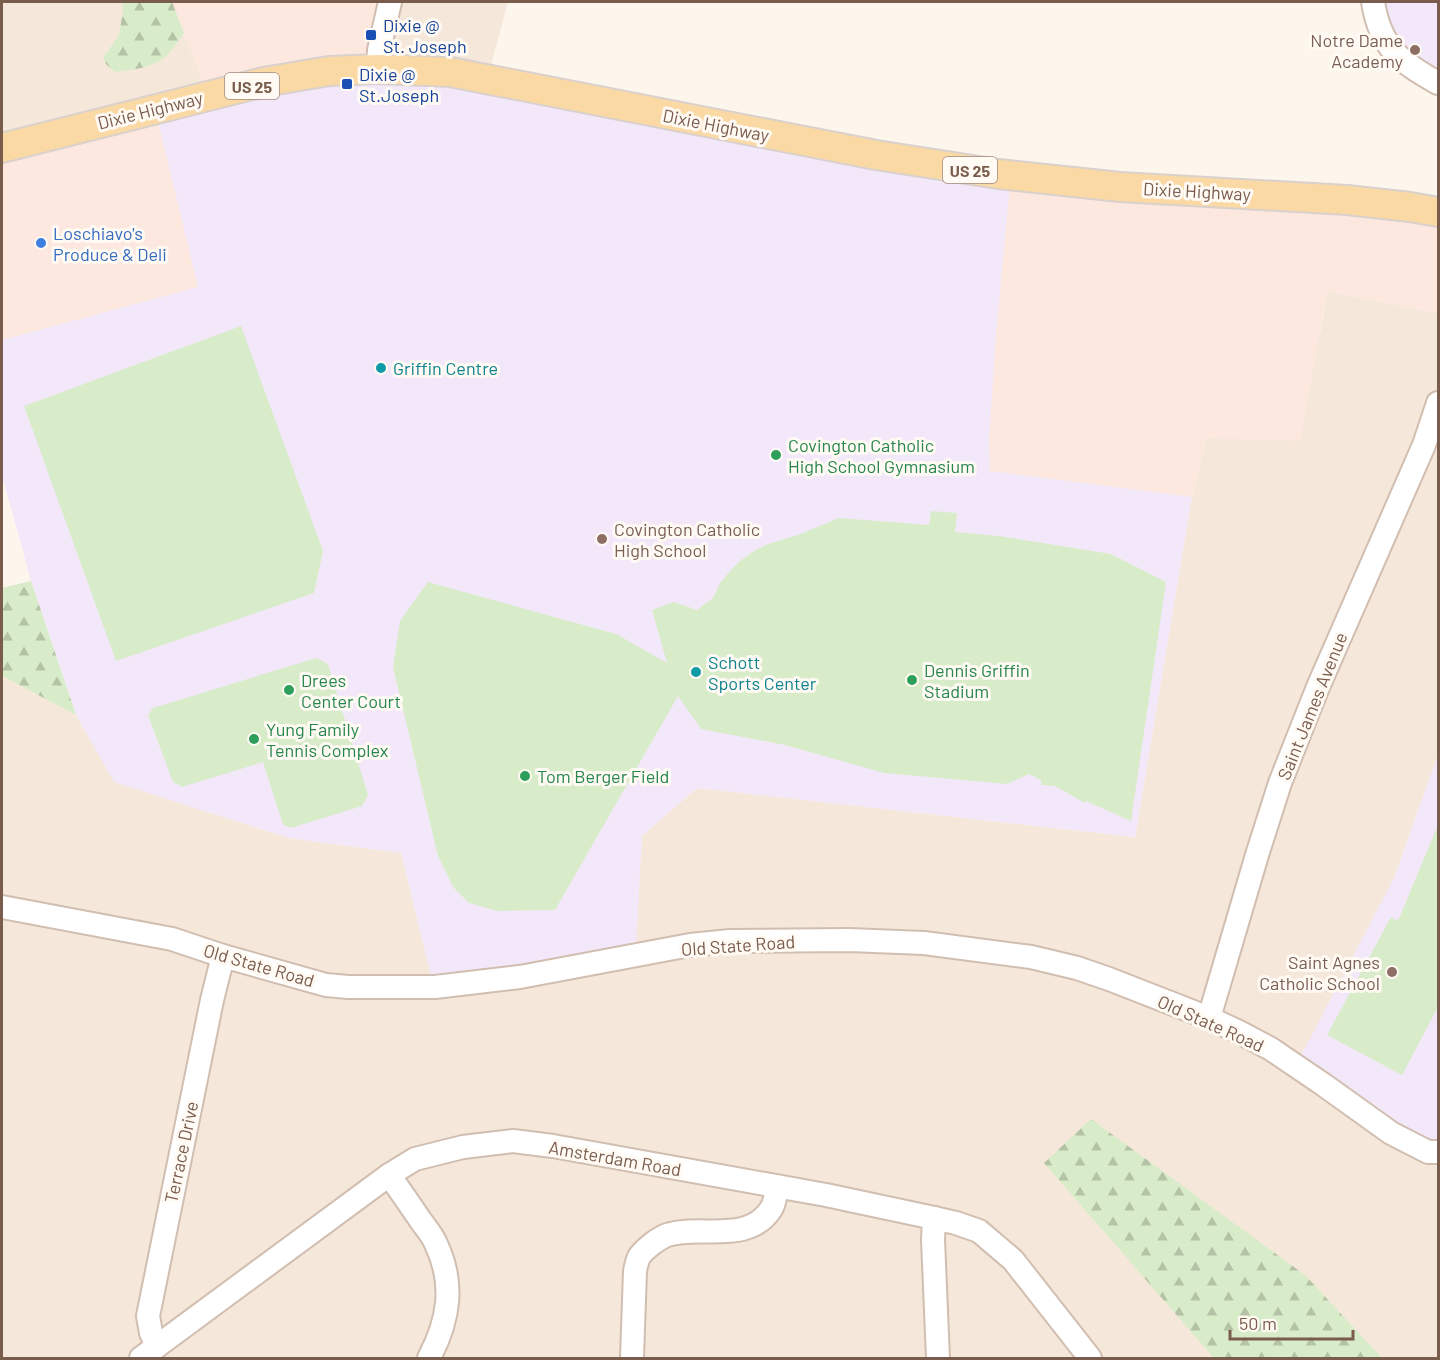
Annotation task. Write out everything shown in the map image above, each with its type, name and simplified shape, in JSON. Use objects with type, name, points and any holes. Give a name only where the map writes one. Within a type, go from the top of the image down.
[{"type":"main road","name":"Dixie Highway","points":[[2,148],[264,82],[329,71],[406,69],[450,72],[876,155],[998,174],[1120,187],[1347,200],[1438,212]]},
{"type":"street","points":[[378,69],[390,2]]},
{"type":"street","points":[[1373,2],[1377,21],[1385,40],[1400,59],[1438,83]]},
{"type":"street","name":"Saint James Avenue","points":[[1209,1018],[1280,783],[1318,687],[1424,446],[1438,403]]},
{"type":"street","name":"Old State Road","points":[[2,907],[172,939],[326,985],[348,987],[435,987],[520,977],[690,945],[720,942],[849,940],[924,943],[1031,957],[1077,968],[1209,1018],[1270,1049],[1391,1133],[1428,1152],[1438,1152]]},
{"type":"street","name":"Terrace Drive","points":[[149,1352],[151,1333],[148,1316],[223,956]]},
{"type":"street","name":"Amsterdam Road","points":[[149,1352],[389,1175],[415,1159],[463,1147],[513,1141],[826,1195],[956,1223],[979,1231],[1013,1260],[1090,1359]]},
{"type":"street","points":[[389,1175],[436,1242],[444,1264],[448,1288],[446,1315],[436,1346],[429,1359]]},
{"type":"street","points":[[632,1359],[634,1270],[638,1258],[645,1249],[668,1235],[687,1232],[732,1231],[757,1223],[773,1207],[777,1187]]},
{"type":"street","points":[[934,1218],[938,1359]]},
{"type":"shaded area","points":[[2,2],[172,2],[209,96],[2,148]]},
{"type":"shaded area","points":[[172,2],[390,2],[378,69],[209,96]]},
{"type":"shaded area","points":[[390,2],[508,2],[487,80],[406,69],[380,49]]},
{"type":"shaded area","name":"Notre Dame Academy","points":[[1373,2],[1438,2],[1438,83],[1421,74]]},
{"type":"shaded area","name":"Covington Catholic High School","points":[[378,69],[1011,175],[996,333],[989,440],[990,471],[1192,497],[1135,837],[697,788],[642,836],[636,947],[589,958],[431,976],[401,853],[289,838],[114,782],[76,715],[31,581],[2,475],[2,340],[198,287],[155,109]]},
{"type":"shaded area","points":[[155,109],[198,287],[2,340],[2,148]]},
{"type":"shaded area","points":[[1011,175],[1438,212],[1438,313],[1327,291],[1300,441],[1206,438],[1192,497],[990,471],[989,440],[996,333]]},
{"type":"shaded area","points":[[1327,291],[1438,313],[1438,755],[1394,878],[1438,1152],[1438,1358],[2,1358],[2,677],[76,715],[115,782],[289,838],[401,853],[431,976],[635,947],[642,836],[697,788],[1135,837],[1192,497],[1206,438],[1320,333]]},
{"type":"shaded area","name":"Saint Agnes Catholic School","points":[[1438,755],[1438,1152],[1295,1067],[1394,878]]},
{"type":"green space","points":[[123,2],[172,2],[184,33],[161,60],[142,68],[115,72],[103,58],[119,35]]},
{"type":"green space","points":[[241,326],[323,551],[314,593],[116,661],[24,406]]},
{"type":"green space","name":"Dennis Griffin Stadium","points":[[931,511],[957,513],[955,532],[999,536],[1111,554],[1166,582],[1131,821],[1086,801],[1085,803],[1055,786],[1041,785],[1041,780],[1029,774],[1007,784],[884,773],[785,745],[701,729],[678,696],[555,910],[497,911],[469,903],[453,887],[438,856],[393,667],[400,621],[428,582],[616,634],[667,663],[652,610],[674,602],[697,610],[713,598],[720,583],[731,570],[754,551],[839,518],[929,525]]},
{"type":"green space","points":[[31,581],[76,715],[2,677],[2,588]]},
{"type":"green space","name":"Yung Family Tennis Complex","points":[[316,658],[328,664],[368,795],[362,806],[291,828],[283,825],[263,762],[182,787],[173,782],[148,715],[153,708]]},
{"type":"green space","points":[[1438,825],[1438,1007],[1402,1075],[1327,1035],[1391,917],[1398,921]]},
{"type":"green space","points":[[1091,1119],[1305,1275],[1382,1358],[1214,1358],[1044,1163]]},
{"type":"place","name":"Dixie @ St. Joseph","points":[[371,35]]},
{"type":"place","name":"Notre Dame Academy","points":[[1415,50]]},
{"type":"place","name":"Dixie @ St.Joseph","points":[[347,84]]},
{"type":"place","name":"Loschiavo's Produce & Deli","points":[[41,243]]},
{"type":"place","name":"Griffin Centre","points":[[381,368]]},
{"type":"place","name":"Covington Catholic High School Gymnasium","points":[[776,455]]},
{"type":"place","name":"Covington Catholic High School","points":[[602,539]]},
{"type":"place","name":"Schott Sports Center","points":[[696,672]]},
{"type":"place","name":"Dennis Griffin Stadium","points":[[912,680]]},
{"type":"place","name":"Drees Center Court","points":[[289,690]]},
{"type":"place","name":"Yung Family Tennis Complex","points":[[254,739]]},
{"type":"place","name":"Tom Berger Field","points":[[525,776]]},
{"type":"place","name":"Saint Agnes Catholic School","points":[[1392,972]]}]
